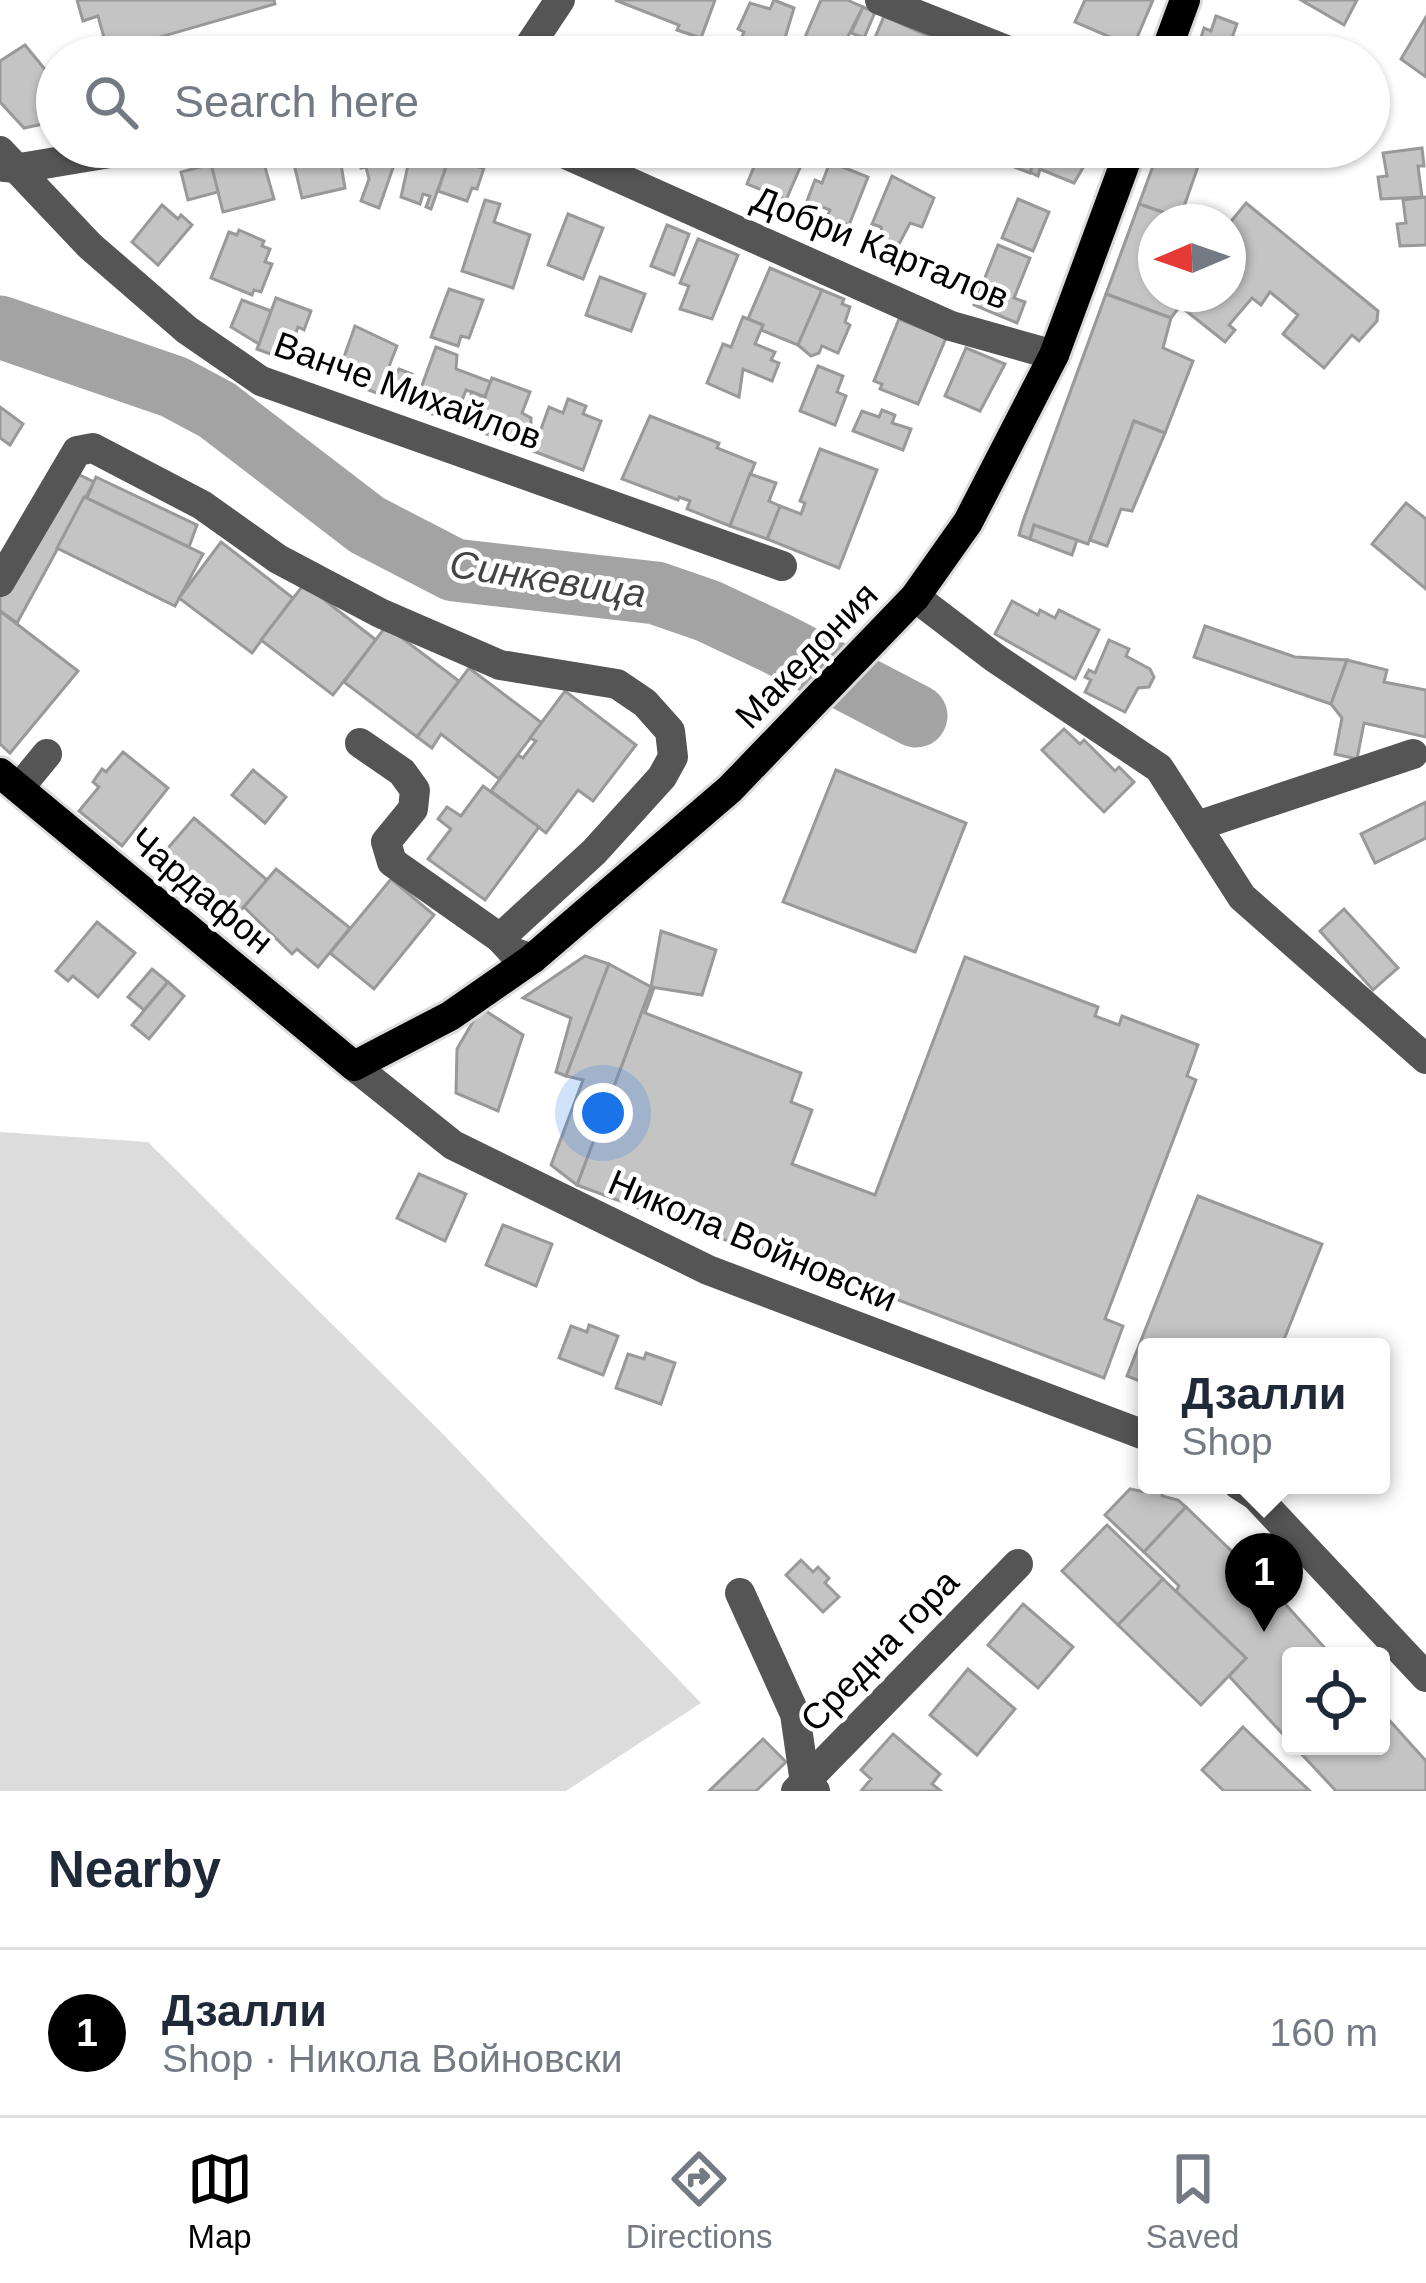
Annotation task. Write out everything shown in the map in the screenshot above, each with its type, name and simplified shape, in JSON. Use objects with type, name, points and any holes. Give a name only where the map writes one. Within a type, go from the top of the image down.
[{"type":"main road","points":[[1172,36],[1185,0]]},
{"type":"main road","name":"Македония","points":[[354,1066],[450,1016],[532,959],[730,789],[915,597],[968,522],[1054,355],[1123,168]]},
{"type":"main road","name":"Чардафон","points":[[9,781],[354,1066]]},
{"type":"street","points":[[536,36],[560,0]]},
{"type":"street","points":[[880,0],[971,36]]},
{"type":"street","name":"Ванче Михайлов","points":[[7,162],[90,246],[187,330],[261,381],[782,566]]},
{"type":"street","name":"Добри Карталов","points":[[597,168],[951,326],[1054,355]]},
{"type":"street","points":[[0,583],[63,470],[77,451],[93,448],[202,505],[278,559],[380,613],[500,665],[617,684],[645,703],[670,731],[673,757],[662,777],[594,852],[500,938]]},
{"type":"street","points":[[915,597],[995,658],[1159,768],[1242,896],[1426,1059]]},
{"type":"street","points":[[360,743],[402,772],[415,790],[413,808],[386,842],[392,862],[500,938],[512,952],[532,959]]},
{"type":"street","points":[[9,781],[47,754]]},
{"type":"street","points":[[1197,826],[1413,754]]},
{"type":"street","name":"Никола Войновски","points":[[354,1066],[453,1145],[708,1270],[1138,1433]]},
{"type":"street","points":[[1253,1494],[1426,1677]]},
{"type":"street","name":"Средна гора","points":[[805,1788],[1018,1564]]},
{"type":"street","points":[[740,1593],[795,1714],[805,1788]]},
{"type":"shaded area","points":[[0,1132],[148,1142],[440,1431],[701,1703],[566,1791],[0,1791]]},
{"type":"building","points":[[77,0],[274,0],[275,4],[164,36],[104,36],[98,16],[83,21]]},
{"type":"building","points":[[615,0],[715,0],[702,36],[677,30],[679,25]]},
{"type":"building","points":[[774,0],[794,8],[786,36],[742,36],[738,29],[750,3],[770,9]]},
{"type":"building","points":[[821,0],[847,0],[863,7],[848,36],[805,36]]},
{"type":"building","points":[[1085,0],[1153,0],[1138,36],[1107,36],[1075,22]]},
{"type":"building","points":[[1301,0],[1357,0],[1344,25]]},
{"type":"building","points":[[863,7],[875,12],[865,36],[851,33]]},
{"type":"building","points":[[884,16],[928,36],[876,36]]},
{"type":"building","points":[[1216,16],[1237,24],[1233,36],[1201,36],[1204,28],[1211,31]]},
{"type":"building","points":[[1426,17],[1426,77],[1401,59]]},
{"type":"building","points":[[25,45],[36,58],[36,125],[24,128],[0,102],[0,61]]},
{"type":"building","points":[[1422,148],[1424,166],[1418,166],[1422,197],[1381,199],[1378,177],[1387,176],[1390,152]]},
{"type":"building","points":[[212,168],[265,168],[274,199],[223,212]]},
{"type":"building","points":[[212,168],[218,192],[188,200],[181,172]]},
{"type":"building","points":[[295,168],[342,168],[345,188],[302,198]]},
{"type":"building","points":[[366,168],[393,168],[379,208],[361,201],[369,179]]},
{"type":"building","points":[[407,168],[446,168],[431,209],[426,207],[430,196],[423,194],[420,204],[401,197]]},
{"type":"building","points":[[446,168],[484,168],[467,201],[438,191]]},
{"type":"building","points":[[753,168],[800,168],[786,200],[747,184]]},
{"type":"building","points":[[828,168],[845,168],[868,177],[849,225],[827,217],[830,210],[807,201],[815,180],[822,183]]},
{"type":"building","points":[[1032,168],[1083,168],[1074,183],[1040,169],[1038,176],[1030,172]]},
{"type":"building","points":[[1152,168],[1198,168],[1185,204],[1139,204]]},
{"type":"building","points":[[892,176],[934,198],[922,227],[910,223],[899,244],[883,240],[881,227],[872,224]]},
{"type":"building","points":[[1426,197],[1426,245],[1400,246],[1397,224],[1406,223],[1403,200]]},
{"type":"building","points":[[1018,199],[1049,212],[1033,251],[1002,238]]},
{"type":"building","points":[[485,200],[500,204],[494,222],[530,235],[513,288],[462,271]]},
{"type":"building","points":[[1245,204],[1378,311],[1377,321],[1359,341],[1352,335],[1324,368],[1283,334],[1298,315],[1270,292],[1261,305],[1252,298],[1246,305]]},
{"type":"building","points":[[162,205],[192,225],[158,265],[132,242]]},
{"type":"building","points":[[1138,207],[1138,306],[1106,294]]},
{"type":"building","points":[[568,214],[603,228],[583,279],[548,265]]},
{"type":"building","points":[[667,225],[689,234],[674,275],[651,266]]},
{"type":"building","points":[[239,230],[264,241],[262,246],[270,249],[265,262],[272,264],[261,292],[254,290],[252,295],[211,278],[229,232],[237,235]]},
{"type":"building","points":[[698,239],[738,255],[712,319],[680,309],[689,286],[680,283]]},
{"type":"building","points":[[998,245],[1030,258],[1014,298],[1025,302],[1017,323],[974,305]]},
{"type":"building","points":[[770,268],[822,290],[798,345],[761,330],[763,325],[748,319]]},
{"type":"building","points":[[600,277],[645,294],[631,331],[586,315]]},
{"type":"building","points":[[449,289],[483,300],[469,338],[461,336],[458,346],[431,337]]},
{"type":"building","points":[[822,290],[844,299],[842,304],[850,307],[845,322],[850,325],[838,353],[822,346],[811,356],[798,345]]},
{"type":"building","points":[[1106,294],[1138,306],[1138,312],[1171,318],[1163,348],[1193,361],[1165,433],[1134,421],[1088,544],[1034,525],[1030,539],[1019,535]]},
{"type":"building","points":[[276,298],[311,311],[304,330],[298,327],[294,338],[300,340],[292,362],[257,349]]},
{"type":"building","points":[[242,300],[271,311],[259,344],[231,327]]},
{"type":"building","points":[[1188,312],[1240,312],[1229,325],[1235,330],[1225,342]]},
{"type":"building","points":[[743,317],[763,325],[755,344],[775,352],[771,360],[779,363],[772,381],[743,369],[739,397],[707,383],[723,344],[731,347]]},
{"type":"building","points":[[899,319],[946,338],[918,404],[880,389],[882,384],[874,381]]},
{"type":"building","points":[[355,326],[397,346],[388,369],[395,371],[384,396],[346,381],[348,375],[339,371]]},
{"type":"building","points":[[436,347],[457,355],[456,369],[491,382],[485,397],[466,390],[454,422],[414,407]]},
{"type":"building","points":[[966,348],[1005,364],[980,411],[945,396]]},
{"type":"building","points":[[818,366],[843,376],[837,392],[846,396],[835,425],[800,411]]},
{"type":"building","points":[[399,369],[412,374],[401,403],[384,396]]},
{"type":"building","points":[[492,378],[530,392],[522,413],[531,418],[531,426],[520,428],[514,444],[473,429]]},
{"type":"building","points":[[472,392],[485,397],[473,429],[460,424]]},
{"type":"building","points":[[568,399],[586,406],[583,414],[601,421],[583,470],[533,451],[549,407],[563,413]]},
{"type":"building","points":[[0,407],[23,424],[10,445],[0,438]]},
{"type":"building","points":[[882,410],[895,415],[892,423],[911,429],[903,450],[853,431],[862,411],[879,417]]},
{"type":"building","points":[[650,416],[755,463],[730,526],[687,509],[690,501],[622,479]]},
{"type":"building","points":[[1134,421],[1165,433],[1132,511],[1121,509],[1107,546],[1090,540]]},
{"type":"building","points":[[820,449],[877,470],[839,568],[767,539],[780,506],[801,514],[805,503],[800,501]]},
{"type":"building","points":[[65,468],[94,482],[17,623],[0,611],[0,591]]},
{"type":"building","points":[[750,474],[776,483],[769,501],[780,506],[767,539],[730,526]]},
{"type":"building","points":[[96,477],[197,525],[189,547],[87,498]]},
{"type":"building","points":[[84,497],[203,554],[175,606],[57,548]]},
{"type":"building","points":[[1406,503],[1426,519],[1426,589],[1372,544]]},
{"type":"building","points":[[1034,525],[1077,540],[1072,555],[1030,539]]},
{"type":"building","points":[[221,542],[293,598],[252,653],[179,598]]},
{"type":"building","points":[[304,584],[376,640],[333,695],[261,640]]},
{"type":"building","points":[[1012,601],[1038,615],[1040,610],[1055,618],[1059,610],[1099,630],[1075,679],[995,634]]},
{"type":"building","points":[[0,611],[78,671],[10,753],[0,744]]},
{"type":"building","points":[[386,626],[459,681],[417,737],[344,682]]},
{"type":"building","points":[[1205,626],[1295,657],[1347,660],[1331,704],[1194,657]]},
{"type":"building","points":[[1109,640],[1129,649],[1126,656],[1150,669],[1154,677],[1149,687],[1138,688],[1125,712],[1085,692],[1091,680],[1085,677],[1089,670],[1095,673]]},
{"type":"building","points":[[1347,660],[1387,670],[1384,682],[1426,690],[1426,737],[1364,723],[1357,759],[1335,754],[1342,718],[1331,704]]},
{"type":"building","points":[[469,668],[542,723],[499,779],[441,734],[432,748],[417,737]]},
{"type":"building","points":[[565,691],[636,745],[593,801],[578,790],[546,833],[491,791],[518,755],[523,758],[536,741],[530,738]]},
{"type":"building","points":[[1064,729],[1134,782],[1104,812],[1042,750]]},
{"type":"building","points":[[123,752],[168,788],[122,846],[79,811],[99,787],[93,782],[102,769],[106,772]]},
{"type":"building","points":[[253,770],[286,797],[265,823],[232,795]]},
{"type":"building","points":[[836,770],[966,823],[915,952],[783,902]]},
{"type":"building","points":[[483,786],[539,827],[485,900],[428,859],[451,829],[438,819],[447,807],[461,816]]},
{"type":"building","points":[[1426,802],[1426,838],[1375,863],[1361,834]]},
{"type":"building","points":[[194,818],[267,880],[235,917],[214,899],[209,905],[161,856]]},
{"type":"building","points":[[276,869],[350,928],[318,967],[297,949],[292,954],[244,907]]},
{"type":"building","points":[[391,879],[434,915],[374,989],[330,953]]},
{"type":"building","points":[[1344,909],[1398,968],[1373,990],[1320,931]]},
{"type":"building","points":[[97,922],[135,953],[98,997],[73,976],[68,981],[56,971]]},
{"type":"building","points":[[661,931],[716,950],[702,995],[651,987]]},
{"type":"building","points":[[585,956],[609,964],[566,1076],[556,1072],[571,1018],[523,998]]},
{"type":"building","points":[[965,957],[1098,1007],[1095,1016],[1119,1025],[1122,1016],[1198,1045],[1187,1076],[1196,1080],[1105,1319],[1123,1326],[1104,1378],[748,1243],[747,1248],[577,1185],[651,987],[645,1013],[801,1073],[791,1102],[812,1110],[792,1164],[875,1195]]},
{"type":"building","points":[[609,964],[651,987],[577,1185],[551,1165],[583,1080],[566,1076]]},
{"type":"building","points":[[152,969],[168,982],[144,1010],[128,997]]},
{"type":"building","points":[[168,982],[184,996],[149,1039],[132,1025]]},
{"type":"building","points":[[481,1008],[523,1035],[498,1111],[456,1093],[457,1049]]},
{"type":"building","points":[[419,1174],[466,1194],[445,1241],[397,1218]]},
{"type":"building","points":[[1198,1196],[1322,1244],[1285,1338],[1142,1338]]},
{"type":"building","points":[[503,1225],[552,1244],[536,1286],[486,1265]]},
{"type":"building","points":[[589,1325],[618,1336],[603,1375],[559,1358],[571,1326],[587,1332]]},
{"type":"building","points":[[1138,1348],[1138,1380],[1127,1376]]},
{"type":"building","points":[[646,1353],[675,1363],[661,1404],[616,1388],[628,1354],[644,1359]]},
{"type":"building","points":[[1130,1489],[1138,1494],[1162,1494],[1186,1507],[1144,1552],[1105,1515]]},
{"type":"building","points":[[1186,1507],[1324,1647],[1282,1647],[1282,1733],[1229,1676],[1246,1658],[1176,1591],[1179,1586],[1144,1552]]},
{"type":"building","points":[[1107,1525],[1163,1579],[1118,1625],[1062,1571]]},
{"type":"building","points":[[801,1560],[813,1572],[818,1567],[839,1597],[823,1612],[786,1575]]},
{"type":"building","points":[[1163,1579],[1246,1658],[1201,1705],[1118,1625]]},
{"type":"building","points":[[1023,1604],[1073,1647],[1038,1688],[988,1645]]},
{"type":"building","points":[[968,1669],[1015,1709],[977,1755],[930,1715]]},
{"type":"building","points":[[1390,1721],[1426,1761],[1426,1791],[1336,1791],[1302,1755],[1390,1755]]},
{"type":"building","points":[[1243,1727],[1310,1791],[1224,1791],[1202,1770]]},
{"type":"building","points":[[893,1734],[940,1774],[932,1784],[941,1791],[861,1791],[871,1779],[861,1770]]},
{"type":"building","points":[[763,1739],[786,1762],[756,1791],[709,1791]]},
{"type":"waterway","name":"Синкевица","points":[[0,327],[174,387],[217,410],[367,525],[454,570],[656,593],[776,643],[916,716]]},
{"type":"place","name":"Дзалли","points":[[1264,1632]]}]
